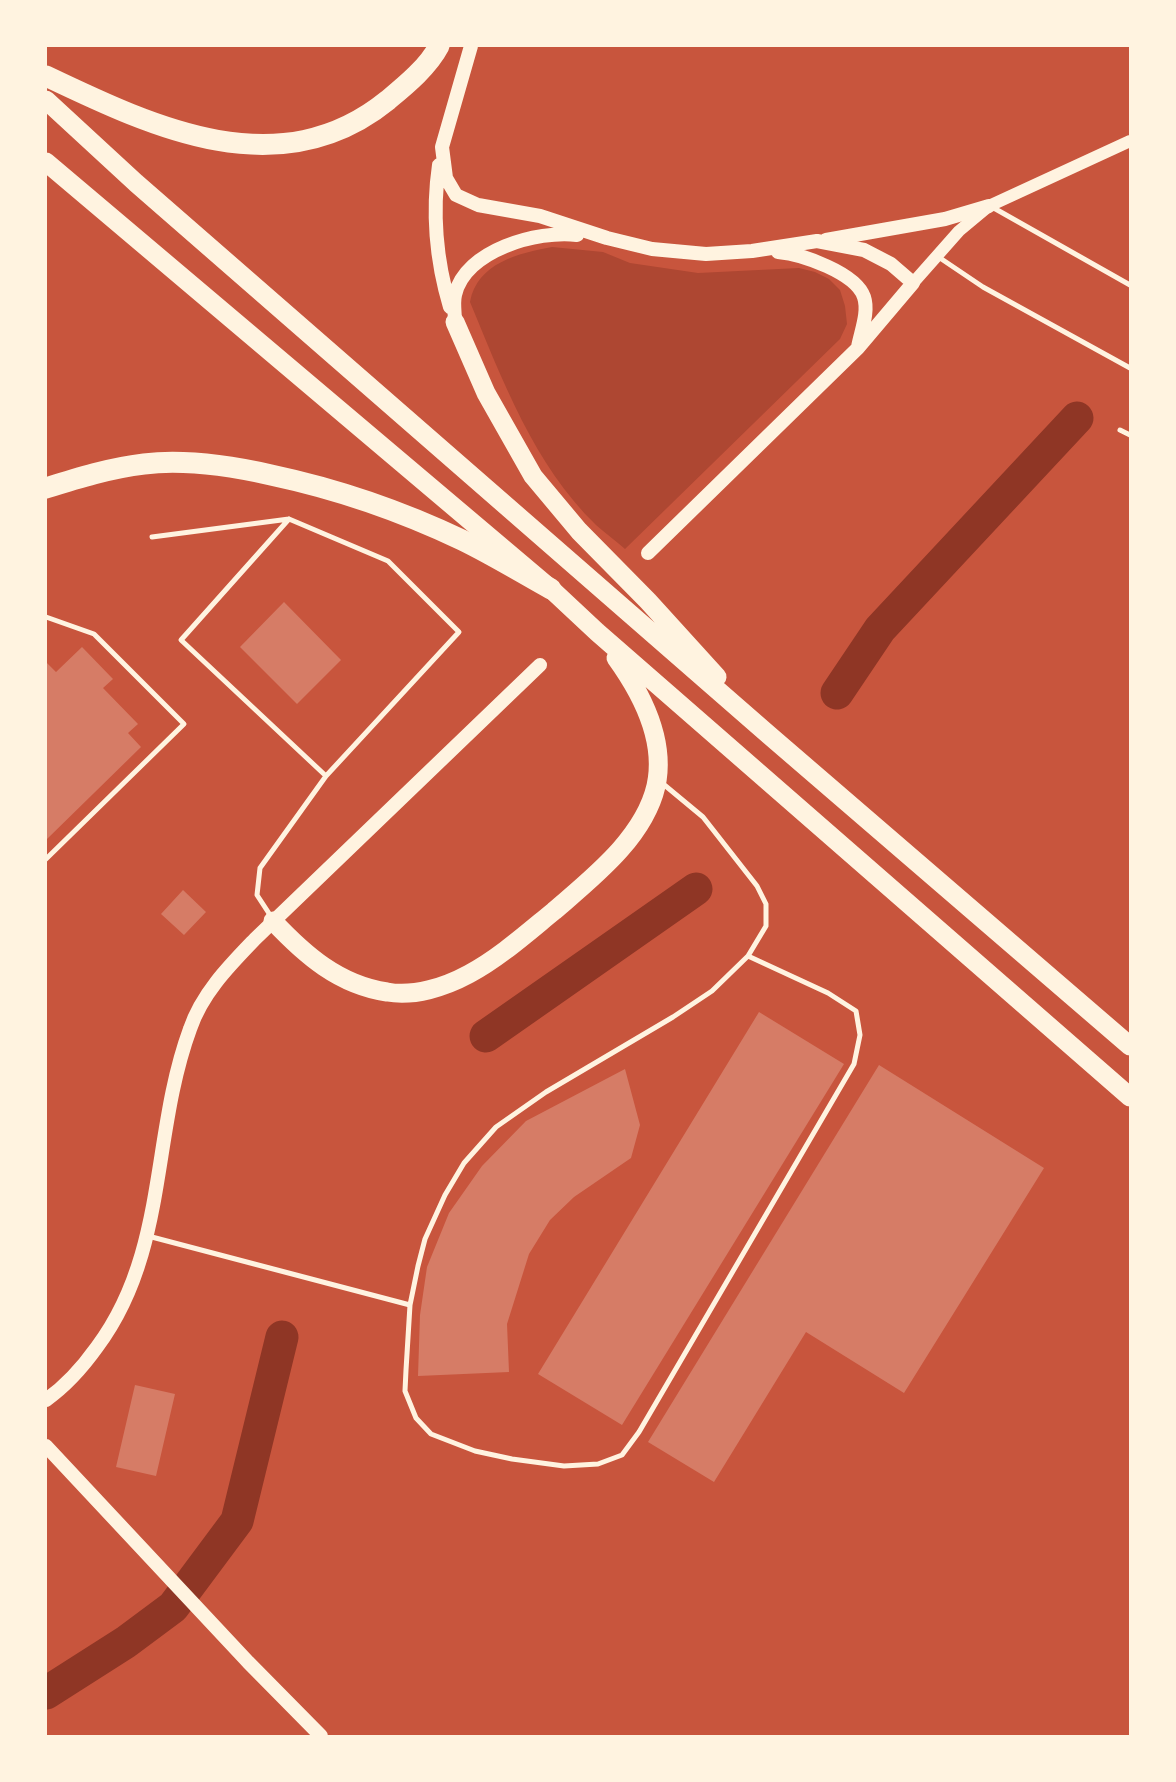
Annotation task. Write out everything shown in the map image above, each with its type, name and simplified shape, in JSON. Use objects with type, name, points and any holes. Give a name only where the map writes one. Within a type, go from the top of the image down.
[{"type":"highway","points":[[46,76],[115,109],[172,130],[254,146],[292,142],[330,133],[370,114],[405,86],[435,54],[439,46]]},
{"type":"highway","points":[[46,100],[136,183],[1130,1046]]},
{"type":"highway","points":[[46,162],[551,589],[1130,1097]]},
{"type":"highway","points":[[455,322],[486,393],[533,476],[579,531],[648,601],[769,735]]},
{"type":"highway","points":[[46,488],[101,471],[146,463],[197,464],[244,469],[312,484],[384,506],[463,541],[551,589]]},
{"type":"highway","points":[[274,921],[297,947],[324,968],[349,982],[389,993],[418,992],[469,974],[528,933],[602,870],[625,844],[643,816],[656,787],[658,759],[653,728],[645,707],[631,679],[597,632]]},
{"type":"main road","points":[[455,322],[439,261],[435,193],[442,146],[471,46]]},
{"type":"main road","points":[[442,146],[446,178],[456,195],[478,205],[540,216],[607,238],[652,249],[706,254],[752,251],[945,219],[989,206]]},
{"type":"main road","points":[[455,322],[455,294],[467,273],[487,254],[521,240],[562,233],[607,238]]},
{"type":"main road","points":[[648,553],[858,348],[913,283],[891,264],[864,250],[817,241]]},
{"type":"main road","points":[[752,251],[794,253],[846,276],[863,294],[866,308],[858,348]]},
{"type":"main road","points":[[46,1400],[63,1388],[81,1369],[106,1336],[126,1301],[148,1236],[169,1107],[190,1026],[223,973],[540,664]]},
{"type":"main road","points":[[46,1446],[321,1737]]},
{"type":"street","points":[[913,283],[960,231],[989,206],[1130,141]]},
{"type":"lane","points":[[989,206],[1130,285]]},
{"type":"lane","points":[[937,256],[983,287],[1130,368]]},
{"type":"lane","points":[[1120,430],[1130,435]]},
{"type":"lane","points":[[289,519],[181,640],[326,776]]},
{"type":"lane","points":[[152,537],[289,519],[388,561],[458,632],[326,776],[260,868],[257,895],[274,921]]},
{"type":"lane","points":[[46,617],[94,634],[184,724],[46,859]]},
{"type":"lane","points":[[657,778],[703,817],[757,886],[766,904],[766,926],[748,956],[712,990],[673,1017],[575,1074],[496,1127],[464,1163],[445,1195],[425,1239],[410,1305],[405,1391],[416,1418],[430,1434],[475,1451],[512,1460],[564,1466],[598,1464],[621,1455],[639,1432],[854,1064],[860,1035],[856,1011],[828,993],[748,956]]},
{"type":"lane","points":[[148,1236],[410,1305]]},
{"type":"shaded area","points":[[552,247],[603,252],[630,263],[698,273],[799,268],[829,279],[840,290],[845,306],[847,324],[840,339],[625,549],[596,525],[574,501],[537,448],[508,391],[470,302],[474,289],[490,269],[513,257]]},
{"type":"building","points":[[284,602],[341,660],[297,704],[240,647]]},
{"type":"building","points":[[82,647],[113,679],[103,688],[138,724],[128,733],[141,747],[46,840],[46,662],[56,672]]},
{"type":"building","points":[[183,890],[206,912],[184,935],[161,914]]},
{"type":"building","points":[[759,1012],[844,1064],[622,1425],[538,1374]]},
{"type":"building","points":[[879,1065],[1044,1168],[904,1393],[806,1332],[714,1482],[648,1442]]},
{"type":"building","points":[[625,1069],[640,1125],[631,1158],[574,1197],[550,1220],[529,1254],[507,1324],[509,1372],[418,1376],[420,1315],[427,1267],[449,1213],[482,1166],[526,1121]]},
{"type":"building","points":[[135,1385],[175,1394],[156,1476],[116,1467]]},
{"type":"waterway","points":[[837,693],[880,629],[1077,418]]},
{"type":"waterway","points":[[486,1036],[696,889]]},
{"type":"waterway","points":[[46,1693],[126,1642],[173,1607],[237,1521],[282,1337]]}]
